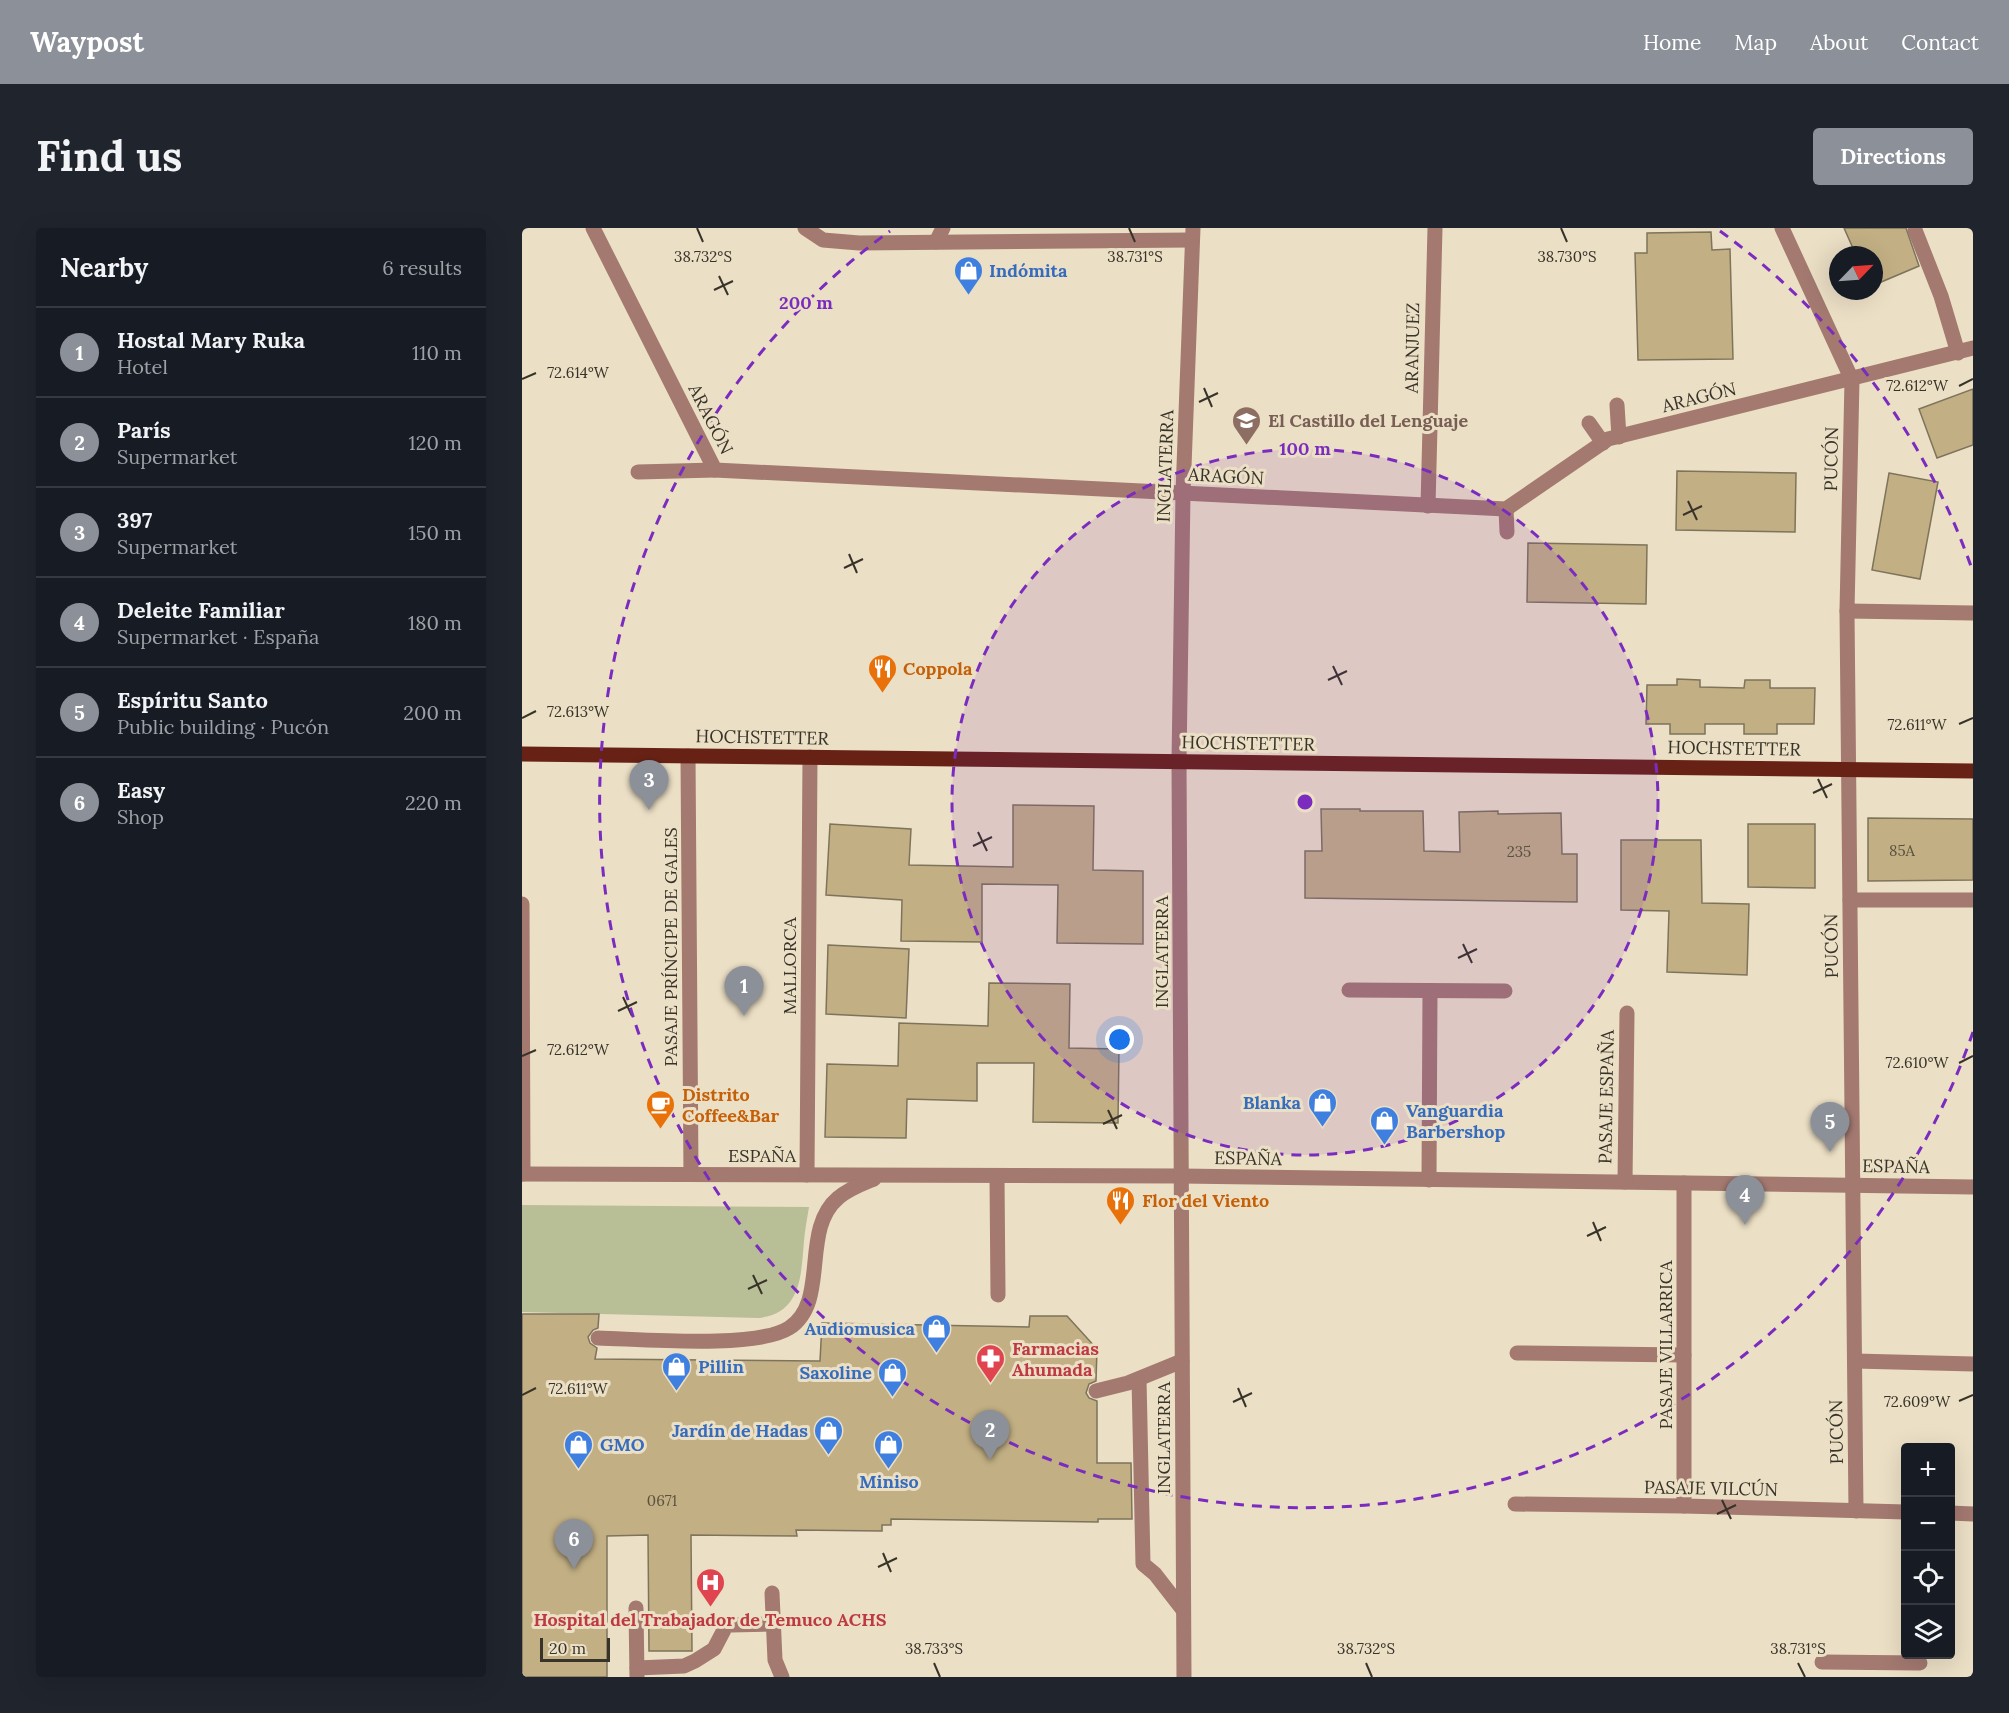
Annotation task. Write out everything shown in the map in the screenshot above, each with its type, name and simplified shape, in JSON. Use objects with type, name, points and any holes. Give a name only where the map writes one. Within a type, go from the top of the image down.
[{"type":"main road","name":"HOCHSTETTER","points":[[522,754],[1973,771]]},
{"type":"street","name":"ARAGÓN","points":[[593,228],[715,470],[1506,509],[1608,439],[1973,348]]},
{"type":"street","points":[[805,228],[823,240],[859,243],[1083,235],[1193,234]]},
{"type":"street","points":[[936,242],[943,228]]},
{"type":"street","name":"ARANJUEZ","points":[[1428,506],[1435,228]]},
{"type":"street","points":[[1782,228],[1852,380]]},
{"type":"street","points":[[1915,230],[1941,296],[1958,353]]},
{"type":"street","name":"INGLATERRA","points":[[1184,1677],[1179,762],[1183,493],[1193,234]]},
{"type":"street","name":"PUCÓN","points":[[1852,380],[1847,611],[1857,1511]]},
{"type":"street","points":[[1617,405],[1619,437]]},
{"type":"street","points":[[1589,423],[1603,443]]},
{"type":"street","points":[[638,472],[715,470]]},
{"type":"street","points":[[1506,509],[1507,532]]},
{"type":"street","points":[[1847,611],[1973,613]]},
{"type":"street","name":"PASAJE PRÍNCIPE DE GALES","points":[[688,756],[692,1174]]},
{"type":"street","name":"MALLORCA","points":[[807,1175],[810,757]]},
{"type":"street","points":[[1850,900],[1973,900]]},
{"type":"street","points":[[522,904],[522,1174]]},
{"type":"street","points":[[1349,990],[1505,991]]},
{"type":"street","points":[[1429,1180],[1430,991]]},
{"type":"street","name":"PASAJE ESPAÑA","points":[[1625,1182],[1627,1013]]},
{"type":"street","name":"ESPAÑA","points":[[522,1174],[1181,1176],[1973,1187]]},
{"type":"street","points":[[598,1338],[719,1340],[759,1338],[788,1328],[797,1322],[809,1296],[823,1216],[838,1198],[880,1176]]},
{"type":"street","points":[[997,1176],[998,1295]]},
{"type":"street","name":"PASAJE VILLARRICA","points":[[1684,1183],[1684,1506]]},
{"type":"street","points":[[1517,1353],[1684,1354]]},
{"type":"street","points":[[1096,1391],[1117,1387],[1182,1361]]},
{"type":"street","points":[[1855,1361],[1973,1364]]},
{"type":"street","points":[[1138,1379],[1143,1564],[1155,1574],[1183,1610]]},
{"type":"street","name":"PASAJE VILCÚN","points":[[1515,1504],[1901,1512]]},
{"type":"street","points":[[1955,1513],[1973,1514]]},
{"type":"street","points":[[772,1593],[775,1660],[782,1677]]},
{"type":"street","points":[[636,1608],[637,1672],[684,1666],[695,1661],[714,1649],[723,1630],[731,1624],[773,1624]]},
{"type":"street","points":[[1822,1662],[1869,1670],[1920,1663]]},
{"type":"green space","points":[[522,1205],[809,1207],[800,1279],[791,1300],[784,1308],[773,1315],[759,1318],[522,1312]]},
{"type":"building","points":[[1844,228],[1906,228],[1919,266],[1883,281],[1883,246],[1852,246]]},
{"type":"building","points":[[1711,232],[1712,250],[1730,249],[1733,359],[1638,360],[1635,253],[1647,253],[1647,233]]},
{"type":"building","points":[[1973,389],[1973,445],[1937,458],[1919,409]]},
{"type":"building","points":[[1677,471],[1796,473],[1795,532],[1676,530]]},
{"type":"building","points":[[1889,473],[1938,482],[1920,579],[1872,570]]},
{"type":"building","points":[[1528,543],[1647,545],[1646,604],[1527,602]]},
{"type":"building","points":[[1677,679],[1700,680],[1700,687],[1744,688],[1745,680],[1770,680],[1770,688],[1815,688],[1814,724],[1777,724],[1777,734],[1744,734],[1744,724],[1705,724],[1705,734],[1670,734],[1670,724],[1646,724],[1647,685],[1677,685]]},
{"type":"building","points":[[1013,805],[1094,806],[1093,870],[1143,871],[1143,944],[1057,943],[1058,885],[982,884],[982,942],[901,941],[902,900],[826,895],[830,824],[911,829],[909,865],[1013,867]]},
{"type":"building","points":[[1321,809],[1423,811],[1424,851],[1460,852],[1459,812],[1561,813],[1562,854],[1577,854],[1577,902],[1305,898],[1305,851],[1322,851]]},
{"type":"building","points":[[1868,818],[1973,819],[1973,880],[1868,881]]},
{"type":"building","points":[[1748,824],[1815,824],[1815,888],[1748,887]]},
{"type":"building","points":[[1621,840],[1701,840],[1702,903],[1749,904],[1747,975],[1667,972],[1669,911],[1621,910]]},
{"type":"building","points":[[828,945],[909,949],[906,1018],[826,1014]]},
{"type":"building","points":[[989,983],[1070,984],[1069,1048],[1119,1049],[1118,1123],[1033,1122],[1034,1063],[977,1063],[977,1101],[907,1099],[906,1138],[825,1137],[827,1064],[898,1066],[899,1023],[988,1026]]},
{"type":"building","points":[[522,1314],[599,1314],[598,1328],[593,1330],[588,1337],[590,1343],[597,1348],[595,1359],[820,1361],[822,1323],[1029,1327],[1030,1316],[1067,1316],[1097,1349],[1096,1381],[1089,1384],[1086,1393],[1089,1398],[1097,1401],[1097,1463],[1131,1463],[1132,1519],[1098,1519],[1098,1522],[891,1519],[891,1525],[882,1525],[882,1531],[796,1530],[797,1536],[691,1535],[692,1651],[649,1651],[648,1535],[607,1536],[607,1677],[522,1677]]},
{"type":"place","name":"Indómita","points":[[968,296]]},
{"type":"place","name":"El Castillo del Lenguaje","points":[[1247,446]]},
{"type":"place","name":"Coppola","points":[[882,694]]},
{"type":"place","name":"397","points":[[649,810]]},
{"type":"place","name":"Hostal Mary Ruka","points":[[744,1016]]},
{"type":"place","name":"Blanka","points":[[1322,1128]]},
{"type":"place","name":"Distrito Coffee&Bar","points":[[661,1130]]},
{"type":"place","name":"Vanguardia Barbershop","points":[[1385,1146]]},
{"type":"place","name":"Espíritu Santo","points":[[1830,1152]]},
{"type":"place","name":"Deleite Familiar","points":[[1745,1225]]},
{"type":"place","name":"Flor del Viento","points":[[1121,1226]]},
{"type":"place","name":"Audiomusica","points":[[936,1354]]},
{"type":"place","name":"Farmacias Ahumada","points":[[991,1384]]},
{"type":"place","name":"Pillin","points":[[677,1392]]},
{"type":"place","name":"Saxoline","points":[[893,1398]]},
{"type":"place","name":"Jardín de Hadas","points":[[829,1456]]},
{"type":"place","name":"París","points":[[990,1460]]},
{"type":"place","name":"GMO","points":[[579,1470]]},
{"type":"place","name":"Miniso","points":[[889,1470]]},
{"type":"place","name":"Easy","points":[[574,1569]]},
{"type":"place","name":"Hospital del Trabajador de Temuco ACHS","points":[[710,1608]]}]
